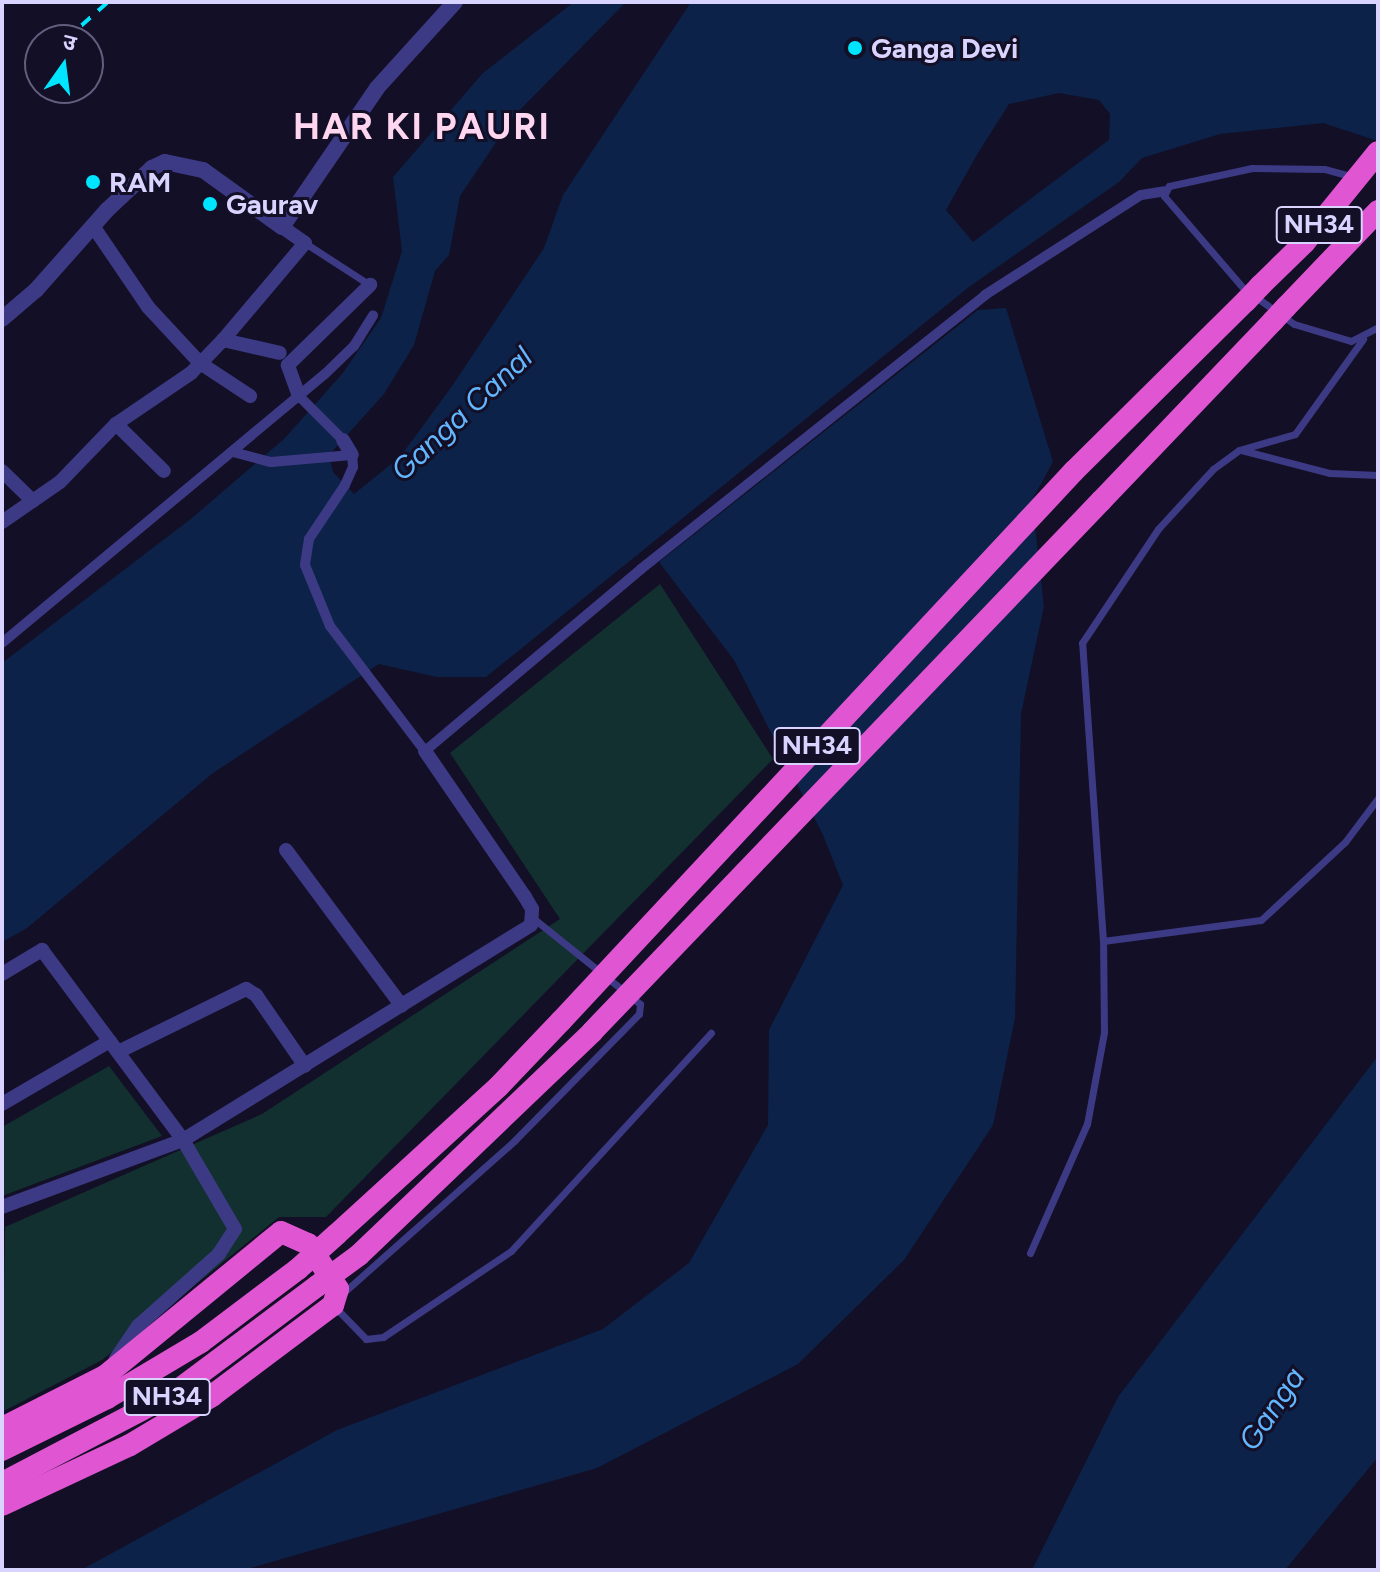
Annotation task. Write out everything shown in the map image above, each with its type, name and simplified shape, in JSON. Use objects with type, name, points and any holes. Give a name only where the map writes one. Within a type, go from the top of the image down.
[{"type":"highway","name":"NH34","points":[[2,1450],[107,1398],[201,1342],[298,1269],[499,1086],[1074,471],[1253,293],[1376,156]]},
{"type":"highway","name":"NH34","points":[[2,1483],[174,1393],[359,1255],[592,1032],[1378,211]]},
{"type":"highway","points":[[2,1428],[105,1376],[281,1232],[308,1244],[338,1289],[336,1301],[212,1396],[130,1445],[2,1505]]},
{"type":"street","points":[[282,227],[370,97],[455,2]]},
{"type":"street","points":[[2,319],[152,168],[165,162],[203,170],[305,243],[200,363],[116,424],[60,482],[2,522]]},
{"type":"street","points":[[425,751],[641,569],[985,295],[1141,195],[1165,191]]},
{"type":"street","points":[[93,226],[139,296],[200,363],[250,396]]},
{"type":"street","points":[[2,1207],[183,1140],[524,931],[533,918],[525,897],[425,751],[330,626],[305,565],[309,539],[345,485],[353,467],[352,455],[343,440],[304,401],[288,365],[370,285]]},
{"type":"street","points":[[2,643],[233,452],[304,401],[354,346],[373,316]]},
{"type":"street","points":[[223,340],[280,353]]},
{"type":"street","points":[[116,424],[164,471]]},
{"type":"street","points":[[233,452],[271,462],[352,455]]},
{"type":"street","points":[[2,471],[33,501]]},
{"type":"street","points":[[286,850],[402,1006]]},
{"type":"street","points":[[2,974],[42,950],[183,1140],[235,1229],[219,1254],[138,1326],[105,1376]]},
{"type":"street","points":[[2,1104],[114,1046],[246,989],[256,995],[305,1066]]},
{"type":"lane","points":[[1358,178],[1324,169],[1252,168],[1165,191],[1167,204],[1243,288],[1294,324],[1333,337],[1363,339]]},
{"type":"lane","points":[[305,243],[370,285]]},
{"type":"lane","points":[[1030,1253],[1087,1124],[1104,1032],[1103,941],[1082,643],[1158,529],[1213,469],[1239,450],[1282,439],[1304,425],[1363,339],[1378,327]]},
{"type":"lane","points":[[1239,450],[1329,473],[1378,475]]},
{"type":"lane","points":[[1103,941],[1261,920],[1345,842],[1378,798]]},
{"type":"lane","points":[[533,918],[640,1004],[639,1014],[514,1141],[336,1301],[366,1339],[383,1337],[511,1251],[711,1033]]},
{"type":"green space","points":[[660,584],[773,759],[326,1217],[279,1217],[102,1360],[2,1412],[5,1227],[262,1114],[560,919],[450,753]]},
{"type":"green space","points":[[109,1066],[162,1136],[2,1196],[2,1127]]},
{"type":"water","name":"Ganga Canal","points":[[574,2],[626,2],[513,117],[460,196],[449,255],[435,271],[414,345],[384,394],[329,455],[333,472],[354,494],[400,457],[450,389],[544,248],[563,195],[691,2],[1378,2],[1378,141],[1323,123],[1220,134],[1142,158],[1119,182],[969,287],[486,677],[437,677],[379,664],[213,773],[27,928],[2,942],[2,663],[192,518],[284,439],[342,374],[381,318],[402,251],[393,177],[483,73]],"holes":[[[1059,93],[1099,100],[1110,114],[1109,140],[973,242],[946,210],[1009,104]]]},
{"type":"water","points":[[1006,308],[1053,462],[1032,500],[1044,606],[1021,714],[1015,1018],[993,1125],[904,1260],[798,1364],[597,1468],[244,1570],[81,1570],[337,1430],[603,1329],[689,1263],[768,1125],[769,1030],[843,885],[823,835],[734,660],[659,562],[978,310]]},
{"type":"water","name":"Ganga","points":[[1378,1056],[1378,1457],[1285,1570],[1032,1570],[1118,1397]]},
{"type":"railway","points":[[83,24],[108,2]]},
{"type":"place","name":"Ganga Devi","points":[[855,48]]},
{"type":"place","name":"RAM","points":[[93,182]]},
{"type":"place","name":"Gaurav","points":[[210,204]]},
{"type":"district","name":"HAR KI PAURI","points":[[422,127]]}]
